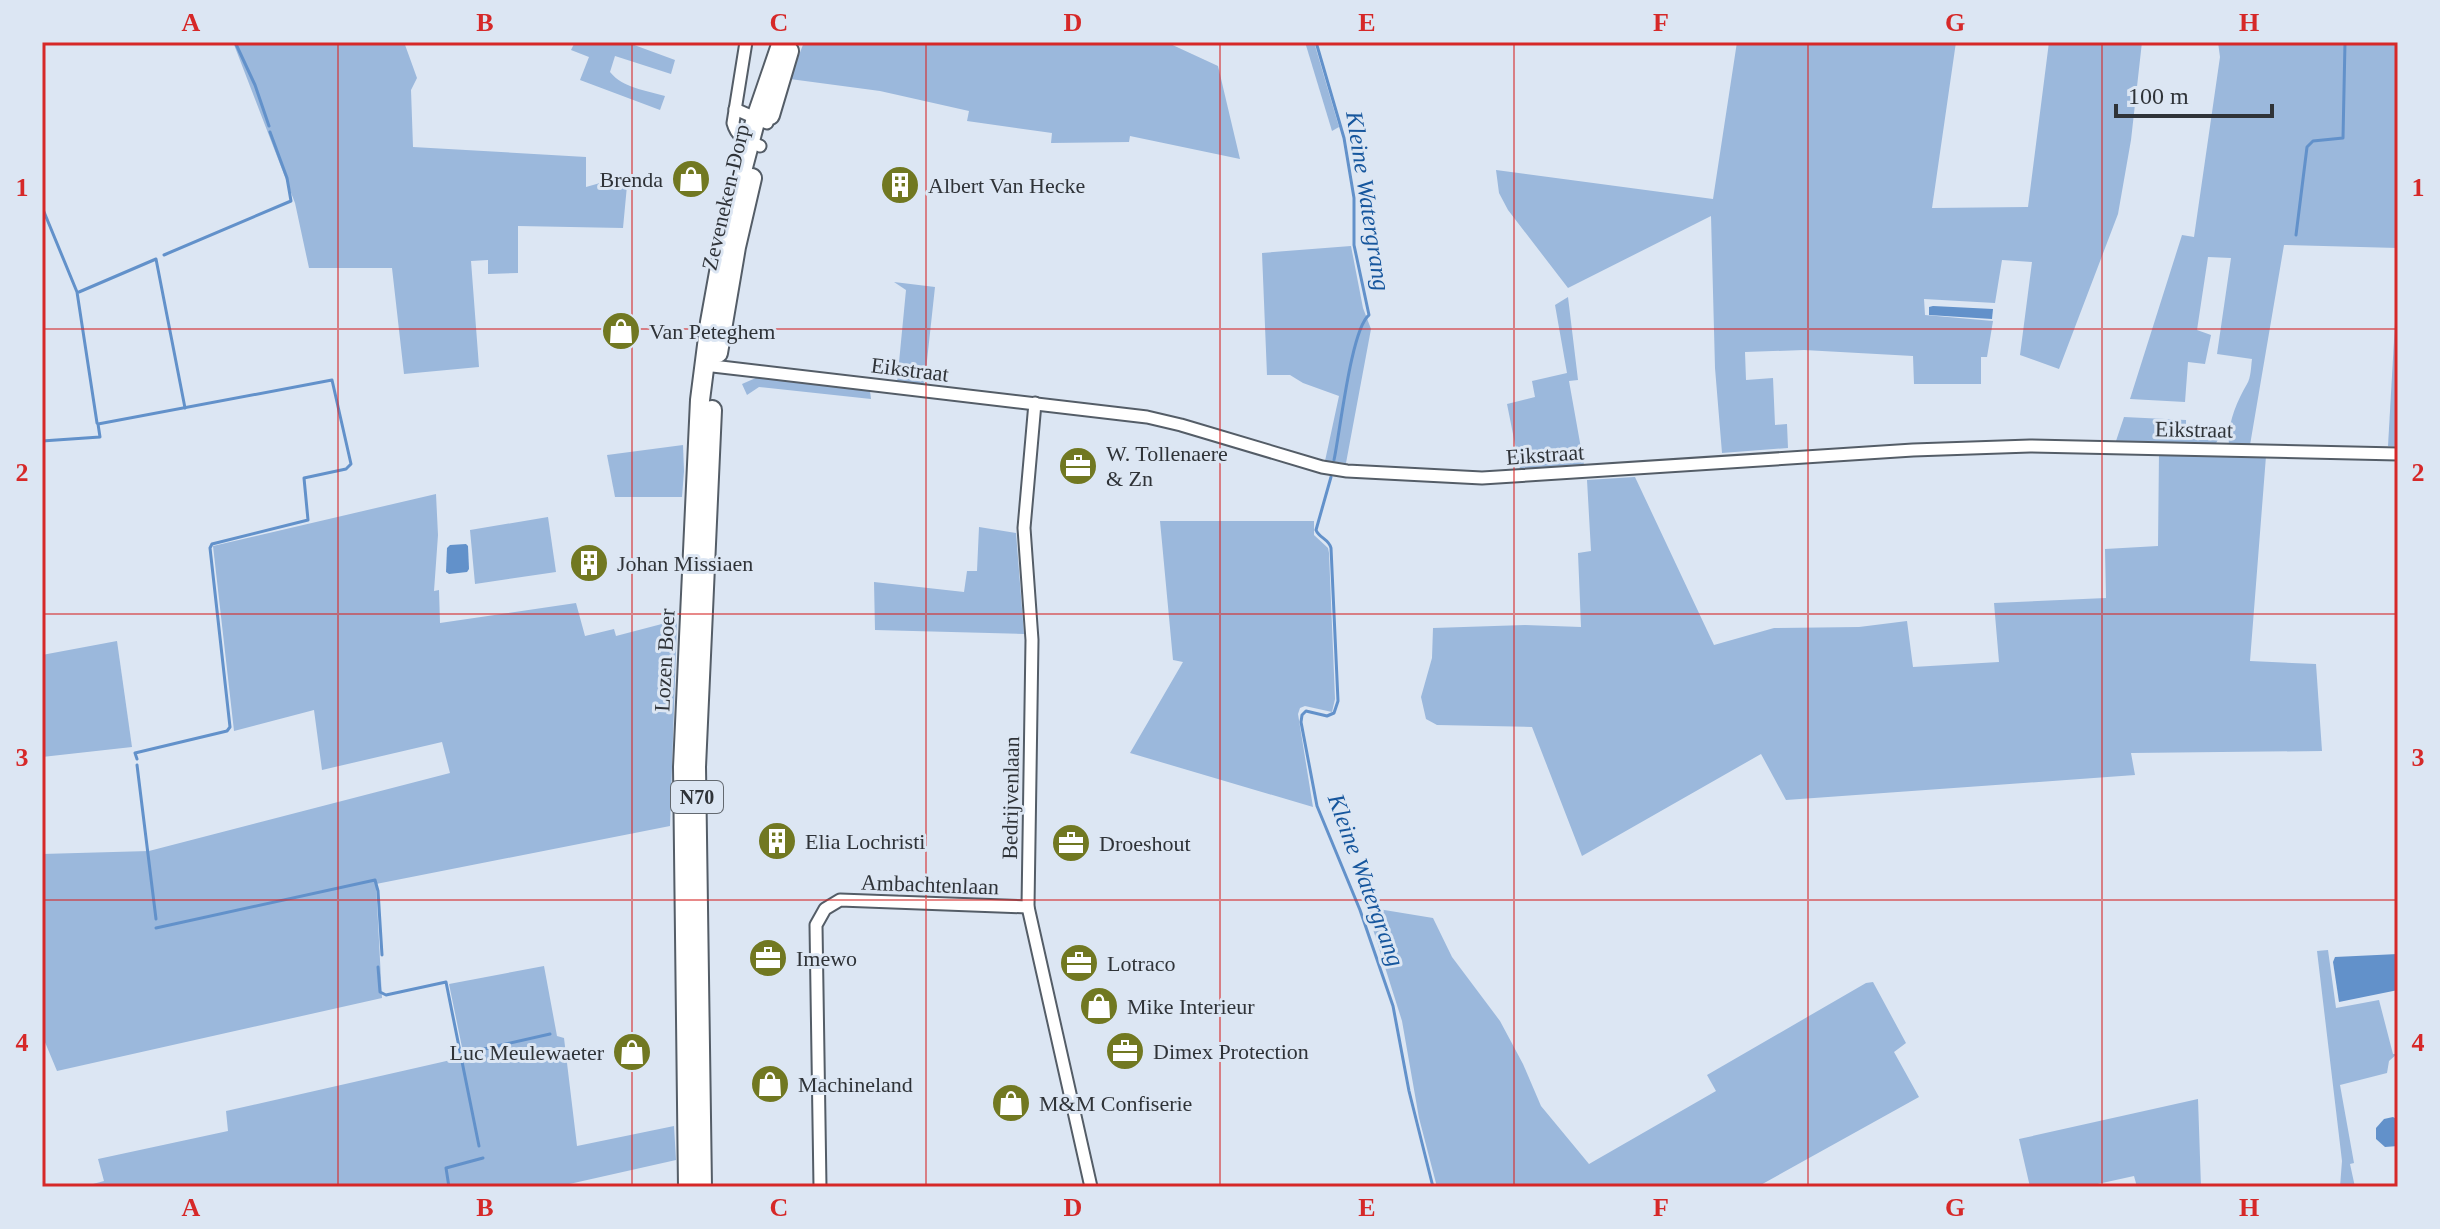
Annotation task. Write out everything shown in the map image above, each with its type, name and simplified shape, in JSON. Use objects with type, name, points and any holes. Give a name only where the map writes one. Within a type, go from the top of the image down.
[{"type":"main road","name":"Zeveneken-Dorp","points":[[710,366],[755,144],[782,42]]},
{"type":"main road","name":"Zeveneken-Dorp","points":[[761,120],[792,42]]},
{"type":"main road","name":"Lozen Boer","points":[[688,1187],[683,767],[710,366]]},
{"type":"main road","name":"Lozen Boer","points":[[702,1187],[696,767],[710,366]]},
{"type":"street","points":[[746,42],[733,123],[735,131],[755,144]]},
{"type":"street","points":[[735,109],[761,120]]},
{"type":"street","name":"Eikstraat","points":[[710,366],[1147,417],[1322,467],[1347,471],[1482,478],[1913,450],[2030,446],[2398,454]]},
{"type":"street","name":"Bedrijvenlaan","points":[[1035,403],[1024,528],[1032,640],[1028,907],[1091,1187]]},
{"type":"street","name":"Ambachtenlaan","points":[[820,1187],[816,925],[825,909],[840,900],[1028,907]]},
{"type":"shaded area","points":[[233,42],[404,42],[417,78],[411,90],[413,147],[586,157],[586,187],[628,175],[623,228],[518,226],[518,273],[488,274],[488,260],[471,261],[479,367],[404,374],[392,268],[309,268],[295,203]]},
{"type":"shaded area","points":[[575,42],[626,42],[675,60],[671,74],[615,56],[610,72],[628,85],[665,96],[660,110],[580,80],[589,57],[571,50]]},
{"type":"shaded area","points":[[804,42],[1166,42],[1218,66],[1240,159],[1130,136],[1129,142],[1051,143],[1052,133],[967,121],[969,111],[880,91],[790,79]]},
{"type":"shaded area","points":[[1305,42],[1314,42],[1339,127],[1332,131]]},
{"type":"shaded area","points":[[1737,42],[1956,42],[1932,208],[2028,207],[2049,42],[2142,42],[2131,140],[2118,214],[2059,369],[2020,355],[2032,262],[2002,260],[1995,303],[1924,299],[1925,315],[1993,321],[1987,357],[1981,357],[1981,384],[1914,384],[1913,356],[1804,350],[1745,352],[1746,380],[1773,378],[1775,425],[1787,424],[1788,448],[1722,453],[1715,368],[1711,216],[1568,288],[1508,210],[1499,193],[1496,170],[1713,199]]},
{"type":"shaded area","points":[[2218,42],[2398,42],[2398,248],[2284,245],[2250,445],[2229,445],[2229,437],[2234,413],[2249,379],[2252,359],[2217,354],[2231,258],[2208,257],[2197,330],[2211,335],[2205,364],[2188,362],[2185,402],[2130,399],[2182,235],[2194,237],[2220,57]]},
{"type":"shaded area","points":[[1351,246],[1363,308],[1371,329],[1346,463],[1325,461],[1339,396],[1290,375],[1267,375],[1262,253]]},
{"type":"shaded area","points":[[2398,270],[2398,447],[2388,446]]},
{"type":"shaded area","points":[[894,282],[935,287],[925,379],[924,383],[917,385],[897,383],[906,290]]},
{"type":"shaded area","points":[[1568,297],[1578,380],[1569,381],[1584,465],[1520,469],[1507,404],[1535,397],[1532,381],[1567,373],[1555,305]]},
{"type":"shaded area","points":[[1929,307],[1993,309],[1992,319],[1929,315]]},
{"type":"shaded area","points":[[758,377],[870,391],[871,399],[759,387],[747,395],[742,384]]},
{"type":"shaded area","points":[[2124,417],[2186,420],[2186,425],[2220,427],[2220,436],[2215,445],[2116,441]]},
{"type":"shaded area","points":[[683,445],[682,497],[615,497],[607,455]]},
{"type":"shaded area","points":[[2159,453],[2266,456],[2250,661],[2316,664],[2322,751],[2131,753],[2135,775],[1786,800],[1761,754],[1582,856],[1532,727],[1437,725],[1426,719],[1421,697],[1432,658],[1433,628],[1581,627],[1578,553],[1591,551],[1587,480],[1635,477],[1714,645],[1774,628],[1859,627],[1907,621],[1913,667],[1999,662],[1994,603],[2106,598],[2105,549],[2158,546]]},
{"type":"shaded area","points":[[436,494],[438,535],[434,591],[439,590],[440,623],[576,603],[585,636],[614,629],[616,636],[677,620],[670,826],[376,884],[382,998],[57,1071],[42,1035],[42,854],[149,851],[450,773],[442,742],[322,770],[314,710],[234,731],[213,546]]},
{"type":"shaded area","points":[[548,517],[556,572],[475,584],[470,530]]},
{"type":"shaded area","points":[[1160,521],[1314,521],[1314,535],[1328,548],[1329,553],[1335,699],[1332,712],[1305,706],[1300,708],[1298,714],[1313,807],[1130,753],[1183,662],[1173,660]]},
{"type":"shaded area","points":[[979,527],[1016,533],[1024,634],[875,630],[874,582],[964,592],[967,571],[977,571]]},
{"type":"shaded area","points":[[466,544],[469,569],[467,572],[449,574],[446,572],[447,548]]},
{"type":"shaded area","points":[[117,641],[132,747],[42,757],[42,655]]},
{"type":"shaded area","points":[[1366,907],[1433,918],[1452,957],[1500,1021],[1541,1106],[1589,1164],[1716,1091],[1707,1075],[1866,983],[1873,982],[1906,1043],[1894,1052],[1919,1097],[1757,1187],[1437,1187],[1419,1118],[1402,1021]]},
{"type":"shaded area","points":[[2328,950],[2336,1008],[2379,1000],[2393,1054],[2397,1054],[2389,1061],[2387,1073],[2340,1085],[2354,1163],[2350,1164],[2355,1187],[2340,1187],[2342,1161],[2317,951]]},
{"type":"shaded area","points":[[2398,954],[2398,990],[2339,1002],[2333,962],[2335,957]]},
{"type":"shaded area","points":[[544,966],[557,1036],[564,1038],[577,1146],[674,1126],[676,1160],[556,1187],[82,1187],[104,1181],[98,1159],[228,1131],[226,1111],[464,1057],[449,984]]},
{"type":"shaded area","points":[[2198,1099],[2201,1187],[2137,1187],[2134,1176],[2084,1187],[2030,1187],[2019,1139]]},
{"type":"shaded area","points":[[2393,1117],[2398,1120],[2398,1146],[2385,1147],[2376,1139],[2376,1128],[2384,1119]]},
{"type":"waterway","points":[[235,42],[255,85],[269,126]]},
{"type":"waterway","name":"Kleine Watergrang","points":[[1316,42],[1344,138],[1354,198],[1354,245],[1369,315],[1363,324],[1352,360],[1334,460]]},
{"type":"waterway","points":[[2296,235],[2307,147],[2313,141],[2343,138],[2345,42]]},
{"type":"waterway","points":[[164,255],[291,201],[287,178],[270,132]]},
{"type":"waterway","points":[[42,207],[77,292],[97,423]]},
{"type":"waterway","points":[[79,292],[156,259],[185,408]]},
{"type":"waterway","points":[[42,441],[100,437],[98,424],[332,380],[351,464],[346,469],[304,478],[308,520],[212,544],[210,548],[230,727],[227,731],[135,753],[137,759]]},
{"type":"waterway","name":"Kleine Watergrang","points":[[1331,477],[1316,530],[1331,548],[1338,701],[1334,713],[1327,716],[1306,711],[1301,722],[1317,806],[1360,910],[1393,1006],[1409,1091],[1433,1187]]},
{"type":"waterway","points":[[137,765],[156,919]]},
{"type":"waterway","points":[[156,928],[375,880],[382,955]]},
{"type":"waterway","points":[[378,967],[380,992],[386,995],[446,982],[479,1146]]},
{"type":"waterway","points":[[471,1052],[550,1034]]},
{"type":"waterway","points":[[449,1187],[446,1168],[483,1158]]},
{"type":"place","name":"Brenda","points":[[691,179]]},
{"type":"place","name":"Albert Van Hecke","points":[[900,185]]},
{"type":"place","name":"Van Peteghem","points":[[621,331]]},
{"type":"place","name":"W. Tollenaere & Zn","points":[[1078,466]]},
{"type":"place","name":"Johan Missiaen","points":[[589,563]]},
{"type":"place","name":"Elia Lochristi","points":[[777,841]]},
{"type":"place","name":"Droeshout","points":[[1071,843]]},
{"type":"place","name":"Imewo","points":[[768,958]]},
{"type":"place","name":"Lotraco","points":[[1079,963]]},
{"type":"place","name":"Mike Interieur","points":[[1099,1006]]},
{"type":"place","name":"Dimex Protection","points":[[1125,1051]]},
{"type":"place","name":"Luc Meulewaeter","points":[[632,1052]]},
{"type":"place","name":"Machineland","points":[[770,1084]]},
{"type":"place","name":"M&M Confiserie","points":[[1011,1103]]}]
